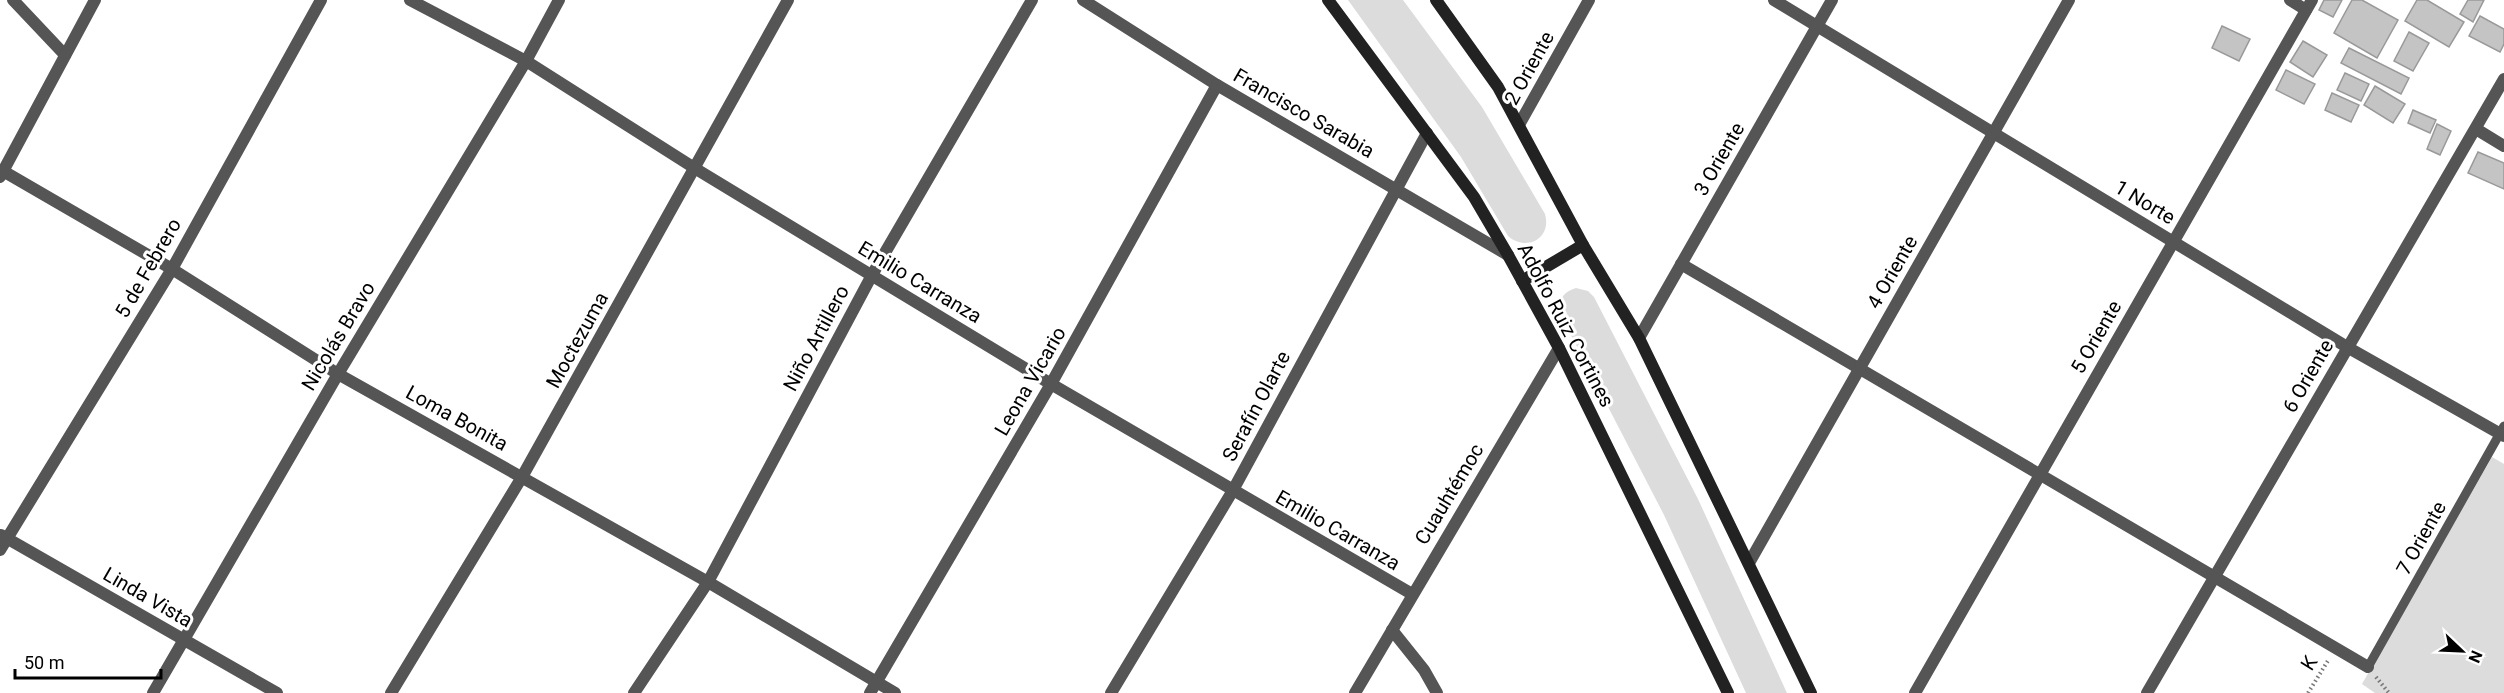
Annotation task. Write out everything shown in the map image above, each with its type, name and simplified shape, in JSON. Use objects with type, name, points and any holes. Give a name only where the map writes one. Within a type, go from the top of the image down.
[{"type":"main road","name":"Adolfo Ruiz Cortines","points":[[1328,0],[1474,197],[1508,255],[1559,348],[1728,693]]},
{"type":"main road","points":[[1436,0],[1498,87],[1520,123],[1583,245],[1639,338],[1811,693]]},
{"type":"main road","points":[[1522,280],[1583,245]]},
{"type":"street","points":[[13,0],[65,55]]},
{"type":"street","points":[[1,174],[95,0]]},
{"type":"street","name":"5 de Febrero","points":[[0,550],[3,537],[172,269],[321,0]]},
{"type":"street","name":"Emilio Carranza","points":[[410,0],[525,61],[696,169],[1051,384],[1232,492],[1412,594]]},
{"type":"street","name":"Nicolás Bravo","points":[[153,693],[559,0]]},
{"type":"street","name":"Moctezuma","points":[[391,693],[522,477],[696,169],[788,0]]},
{"type":"street","name":"Niño Artillero","points":[[634,693],[708,582],[872,275],[1032,0]]},
{"type":"street","name":"Francisco Sarabia","points":[[1083,0],[1217,85],[1508,255]]},
{"type":"street","name":"2 Oriente","points":[[1520,123],[1589,0]]},
{"type":"street","name":"1 Norte","points":[[1774,0],[2348,347],[2503,432]]},
{"type":"street","name":"3 Oriente","points":[[1639,338],[1832,0]]},
{"type":"street","name":"4 Oriente","points":[[1749,563],[2069,0]]},
{"type":"street","points":[[2290,0],[2309,5]]},
{"type":"street","name":"5 Oriente","points":[[1915,693],[2309,5]]},
{"type":"street","name":"6 Oriente","points":[[2147,693],[2504,79]]},
{"type":"street","name":"Leona Vicario","points":[[870,693],[1051,384],[1217,85]]},
{"type":"street","points":[[2476,129],[2504,146]]},
{"type":"street","name":"Serafín Olarte","points":[[1111,693],[1232,492],[1427,133]]},
{"type":"street","name":"Loma Bonita","points":[[1,174],[172,269],[338,374],[708,582],[895,693]]},
{"type":"street","points":[[1682,264],[2368,667]]},
{"type":"street","name":"Cuauhtémoc","points":[[1355,693],[1559,348]]},
{"type":"street","name":"Linda Vista","points":[[3,537],[277,693]]},
{"type":"street","points":[[1392,630],[1424,670],[1437,693]]},
{"type":"lane","name":"7 Oriente","points":[[2368,667],[2503,432]]},
{"type":"path","name":"K","points":[[2308,693],[2336,648]]},
{"type":"shaded area","points":[[1348,0],[1403,0],[1482,107],[1545,214],[1545,230],[1541,236],[1529,243],[1522,243],[1508,236],[1461,157]]},
{"type":"shaded area","points":[[1576,288],[1588,291],[1594,297],[1698,499],[1787,693],[1746,693],[1664,515],[1560,314],[1562,298],[1567,292]]},
{"type":"shaded area","points":[[2492,457],[2504,464],[2504,693],[2375,693],[2362,684]]},
{"type":"building","points":[[2324,0],[2342,0],[2333,17],[2319,10]]},
{"type":"building","points":[[2352,0],[2362,0],[2398,20],[2377,58],[2334,33]]},
{"type":"building","points":[[2417,0],[2427,0],[2464,22],[2449,47],[2405,21]]},
{"type":"building","points":[[2468,0],[2484,0],[2473,22],[2460,14]]},
{"type":"building","points":[[2480,16],[2504,29],[2504,44],[2500,52],[2469,36]]},
{"type":"building","points":[[2222,26],[2250,39],[2239,61],[2212,48]]},
{"type":"building","points":[[2409,32],[2429,43],[2413,71],[2394,61]]},
{"type":"building","points":[[2303,41],[2327,55],[2313,77],[2290,62]]},
{"type":"building","points":[[2349,48],[2409,78],[2401,94],[2341,63]]},
{"type":"building","points":[[2286,70],[2315,84],[2304,104],[2276,90]]},
{"type":"building","points":[[2345,73],[2369,84],[2361,101],[2337,90]]},
{"type":"building","points":[[2375,86],[2405,104],[2393,123],[2364,105]]},
{"type":"building","points":[[2332,93],[2359,105],[2351,122],[2325,110]]},
{"type":"building","points":[[2413,110],[2436,120],[2430,133],[2408,123]]},
{"type":"building","points":[[2437,124],[2451,131],[2440,155],[2427,149]]},
{"type":"building","points":[[2478,152],[2504,163],[2504,189],[2468,173]]}]
